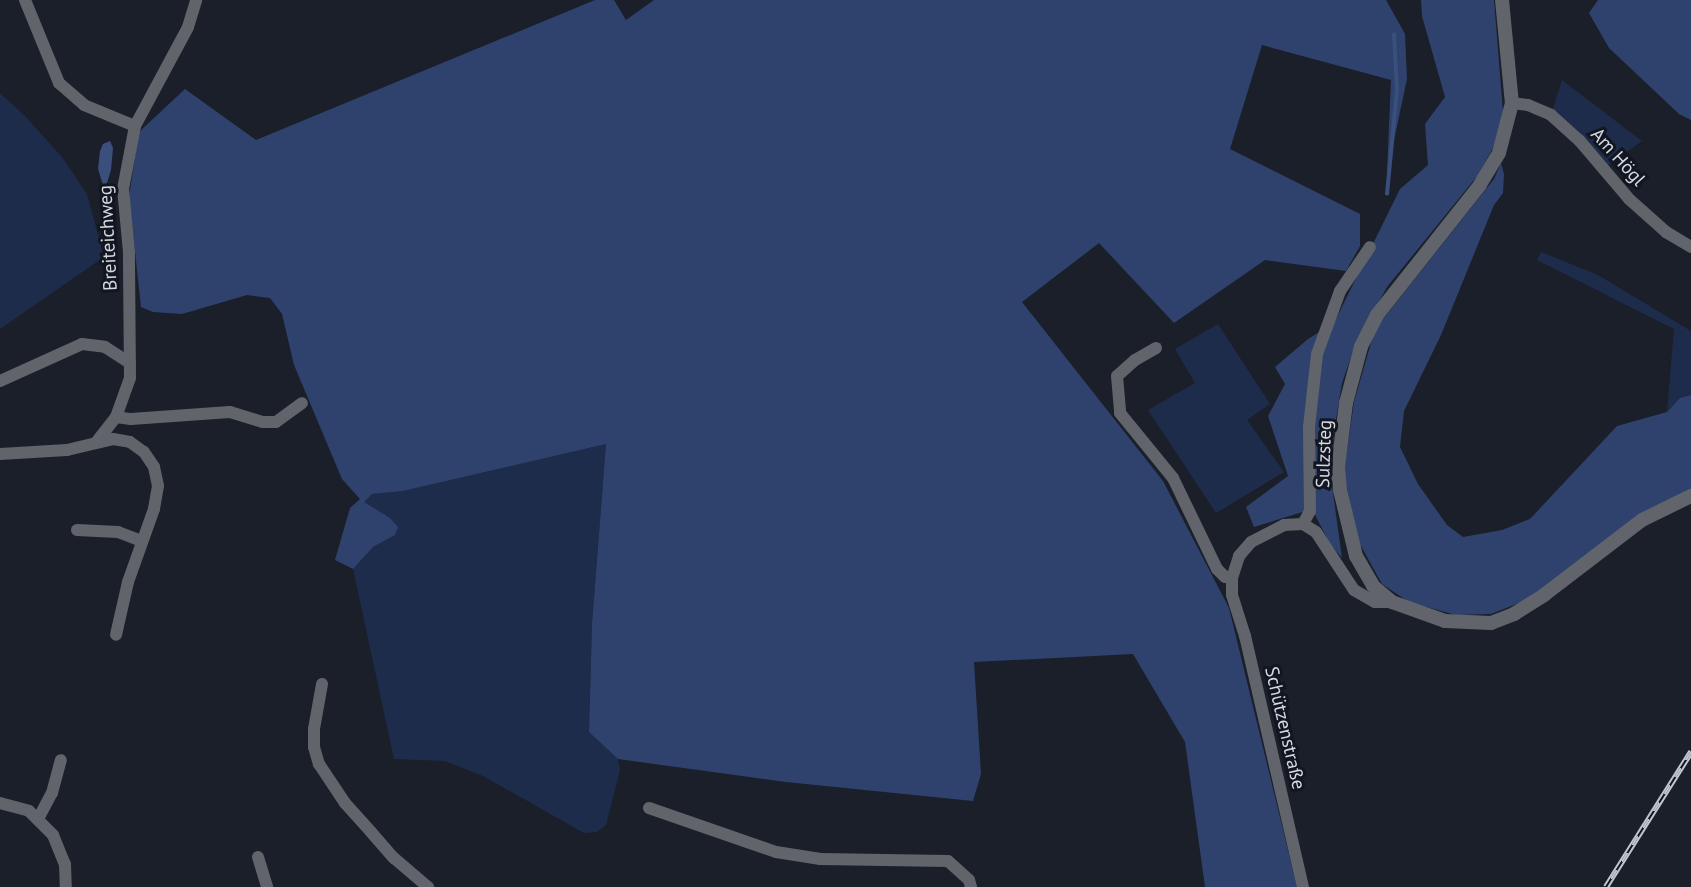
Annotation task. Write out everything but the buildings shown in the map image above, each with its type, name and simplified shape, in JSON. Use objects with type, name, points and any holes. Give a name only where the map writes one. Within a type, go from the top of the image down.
[{"type":"street","points":[[25,0],[59,83],[83,105],[135,125]]},
{"type":"street","name":"Breiteichweg","points":[[98,440],[116,417],[126,395],[130,363],[129,264],[123,188],[135,125],[188,27],[195,0]]},
{"type":"street","name":"Sulzsteg","points":[[1502,0],[1512,103],[1499,153],[1480,185],[1377,315],[1362,347],[1346,403],[1338,467],[1343,512],[1361,566],[1373,586],[1392,602],[1445,621],[1471,623],[1501,619],[1544,595],[1642,520],[1691,496]]},
{"type":"street","name":"Am Högl","points":[[1512,103],[1528,105],[1551,115],[1578,140],[1629,199],[1665,232],[1691,247]]},
{"type":"street","name":"Sulzsteg","points":[[1304,524],[1310,511],[1309,427],[1317,354],[1340,290],[1370,247]]},
{"type":"street","points":[[0,381],[82,344],[105,347],[130,363]]},
{"type":"street","points":[[1156,348],[1135,360],[1117,376],[1120,413],[1173,478],[1217,569],[1224,577],[1232,578],[1239,556],[1251,542],[1284,525],[1304,524],[1316,532],[1354,590],[1375,602],[1392,602]]},
{"type":"street","points":[[116,417],[131,419],[230,412],[263,422],[276,422],[302,403]]},
{"type":"street","points":[[0,454],[67,450],[98,440],[130,442],[144,452],[155,467],[158,486],[154,509],[141,541],[116,635]]},
{"type":"street","points":[[77,530],[118,533],[141,541]]},
{"type":"street","name":"Schützenstraße","points":[[1232,578],[1232,595],[1245,636],[1303,887]]},
{"type":"street","points":[[322,684],[314,729],[314,747],[319,764],[345,803],[394,858],[428,887]]},
{"type":"street","points":[[38,819],[52,793],[61,760]]},
{"type":"street","points":[[0,803],[18,806],[38,819],[60,849],[65,863],[66,887]]},
{"type":"street","points":[[649,808],[776,852],[820,859],[948,861],[969,880],[971,887]]},
{"type":"street","points":[[258,857],[267,887]]},
{"type":"shaded area","points":[[595,0],[614,0],[626,20],[654,0],[1386,0],[1405,34],[1407,79],[1387,173],[1391,80],[1262,45],[1230,149],[1360,214],[1360,246],[1346,271],[1265,260],[1174,323],[1099,243],[1022,302],[1163,481],[1229,608],[1297,887],[1205,887],[1185,742],[1133,654],[974,662],[981,774],[973,801],[786,782],[618,759],[589,732],[592,624],[606,444],[403,491],[372,494],[364,502],[390,518],[398,527],[395,535],[373,547],[353,569],[335,560],[350,508],[360,499],[342,479],[294,365],[282,314],[270,298],[247,295],[182,314],[153,312],[141,307],[129,196],[139,132],[185,89],[256,140]]},
{"type":"shaded area","points":[[1421,0],[1494,0],[1503,112],[1498,139],[1478,175],[1387,287],[1356,343],[1342,383],[1334,431],[1332,486],[1342,558],[1330,544],[1312,509],[1254,527],[1246,507],[1288,476],[1268,416],[1285,384],[1275,367],[1308,339],[1334,323],[1400,189],[1428,165],[1425,124],[1445,97],[1422,16]]},
{"type":"shaded area","points":[[1598,0],[1691,0],[1691,120],[1679,114],[1609,48],[1589,13]]},
{"type":"shaded area","points":[[1562,80],[1642,141],[1602,170],[1551,115]]},
{"type":"shaded area","points":[[0,93],[62,157],[87,194],[104,257],[0,329]]},
{"type":"shaded area","points":[[110,141],[113,148],[111,170],[107,183],[103,185],[98,169],[100,151],[103,144]]},
{"type":"shaded area","points":[[1501,163],[1504,174],[1503,193],[1494,205],[1441,335],[1404,411],[1400,447],[1418,484],[1447,525],[1463,537],[1502,530],[1530,519],[1617,426],[1667,412],[1680,398],[1691,395],[1691,491],[1532,598],[1491,614],[1456,615],[1409,602],[1382,584],[1356,537],[1344,472],[1354,402],[1375,329],[1494,179]]},
{"type":"shaded area","points":[[1541,252],[1598,275],[1691,331],[1691,395],[1680,398],[1667,412],[1674,329],[1537,260]]},
{"type":"shaded area","points":[[1218,324],[1270,404],[1247,420],[1284,472],[1216,513],[1148,410],[1195,383],[1175,349]]},
{"type":"shaded area","points":[[606,444],[592,624],[589,732],[618,759],[620,770],[606,825],[597,832],[584,833],[483,776],[445,761],[394,759],[353,569],[373,547],[395,535],[390,518],[363,502],[372,494],[403,491]]},
{"type":"waterway","points":[[1387,194],[1397,90],[1394,35]]},
{"type":"railway","points":[[1606,887],[1691,752]]}]
